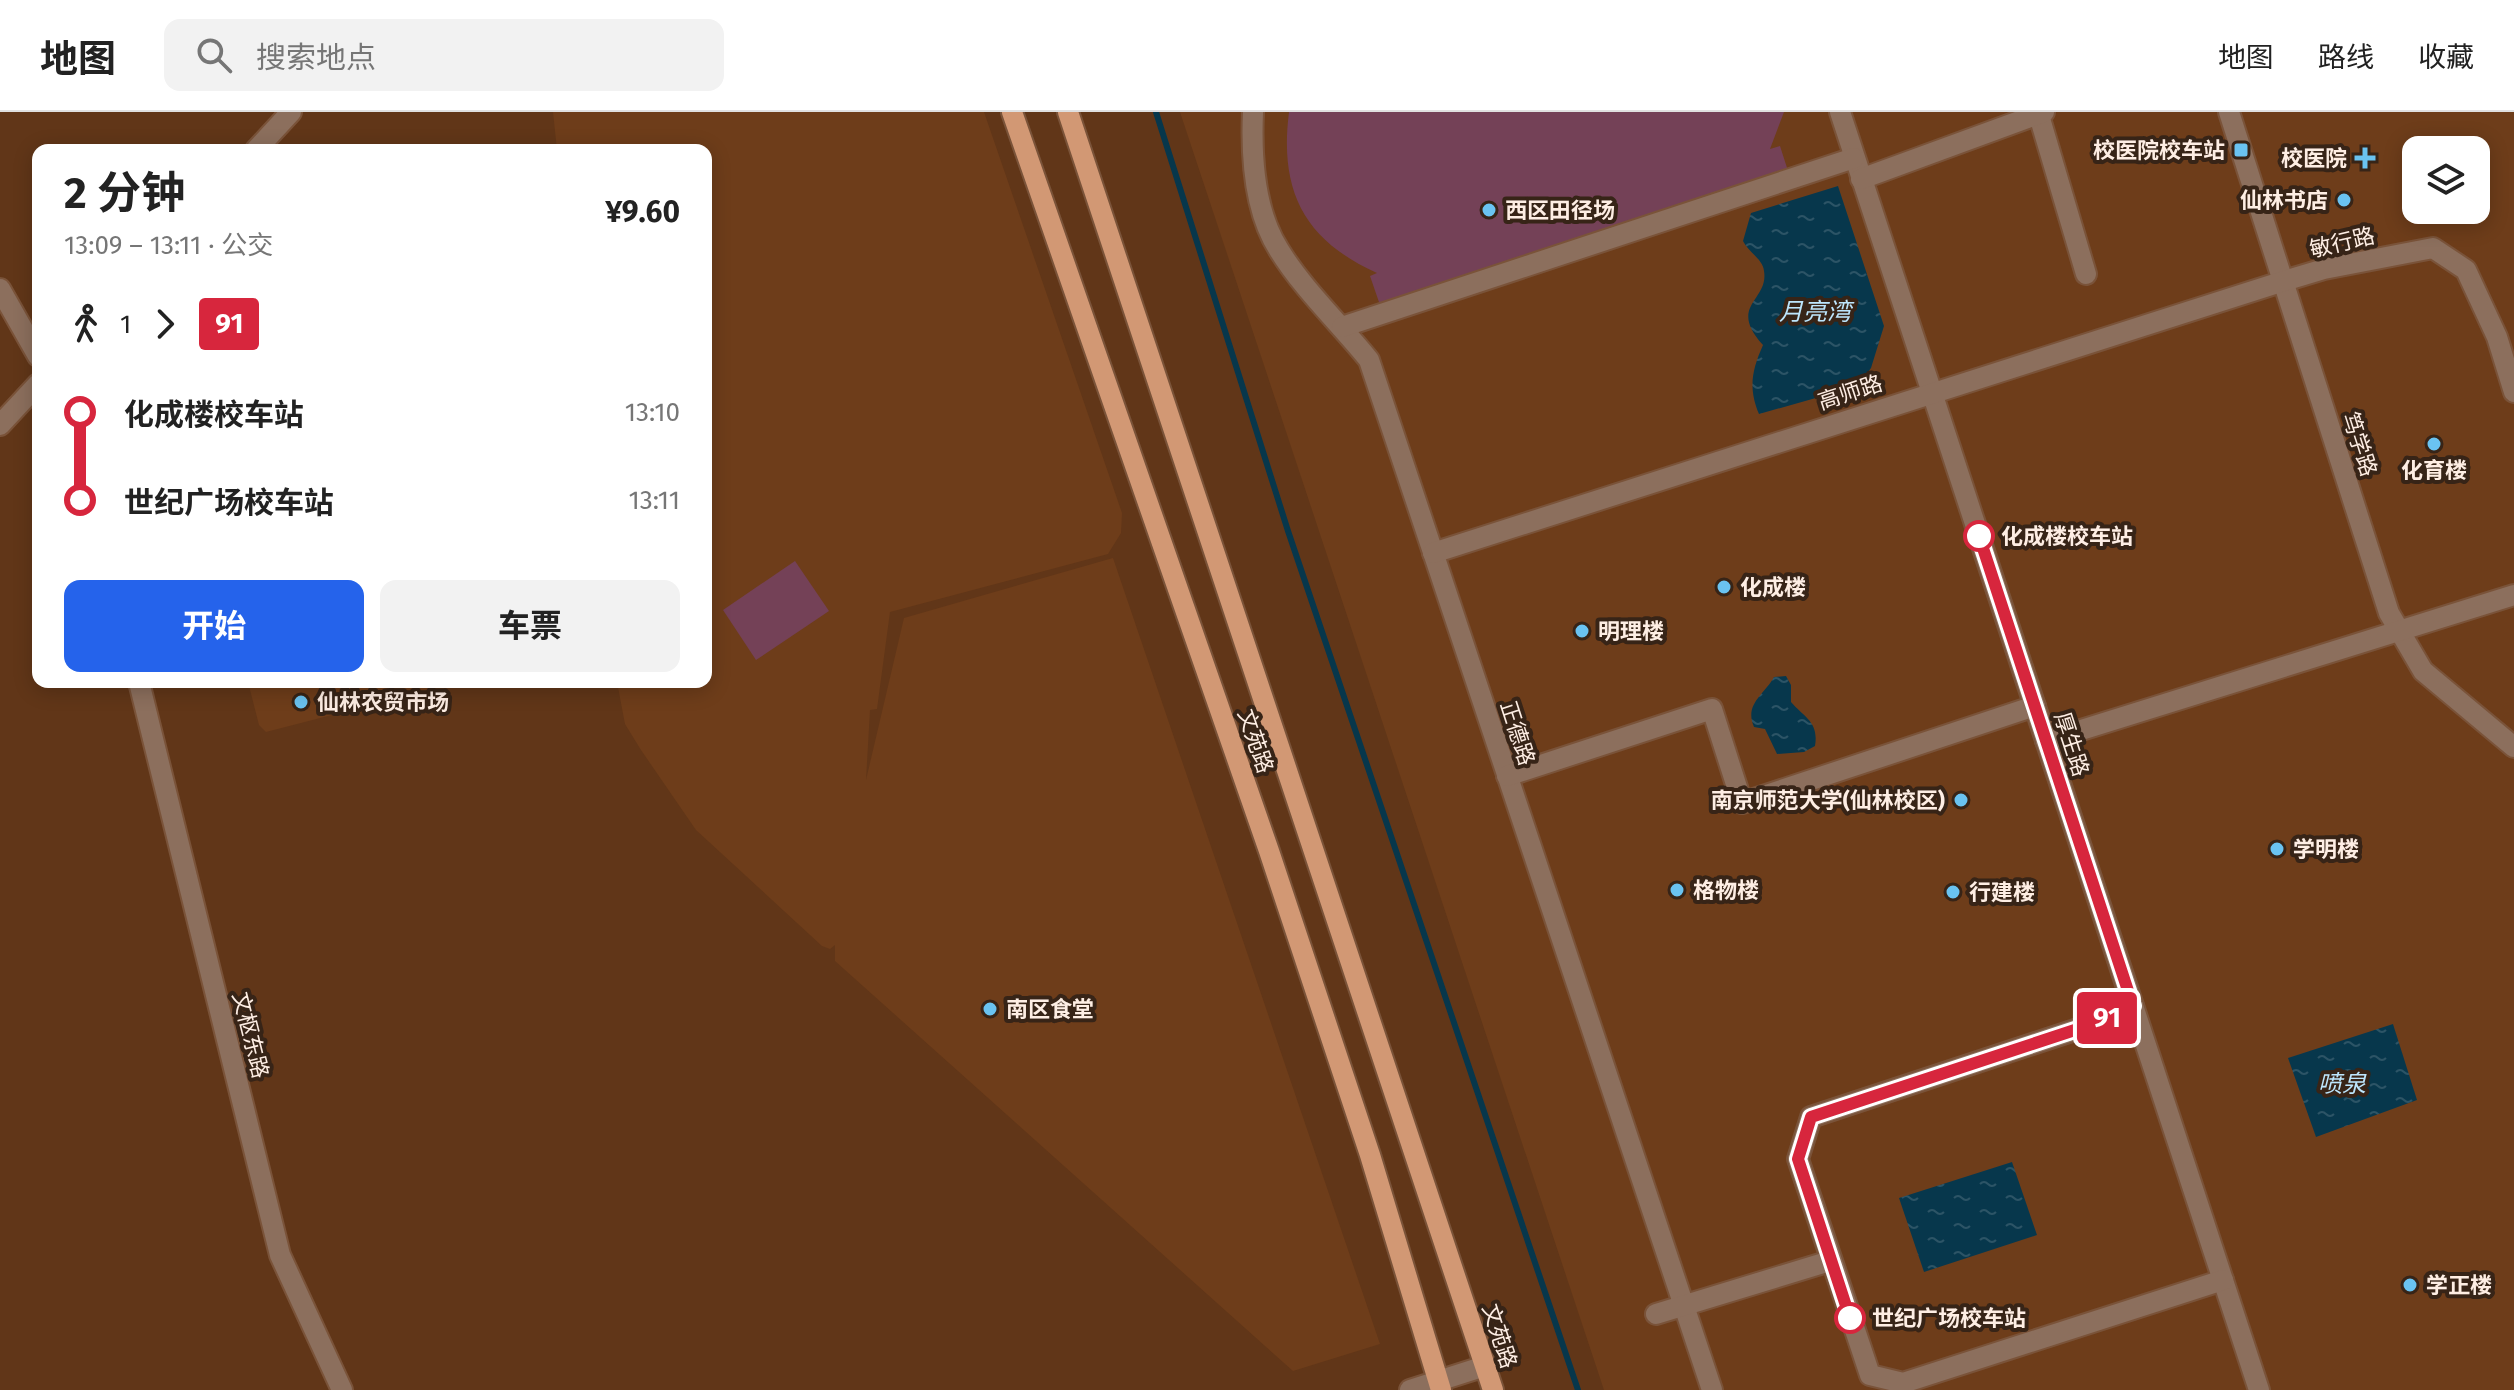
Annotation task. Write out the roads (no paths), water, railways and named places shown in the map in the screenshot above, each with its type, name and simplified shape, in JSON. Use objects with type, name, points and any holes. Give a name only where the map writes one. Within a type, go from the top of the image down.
[{"type":"main road","name":"文苑路","points":[[1012,112],[1269,851],[1370,1155],[1439,1384]]},
{"type":"main road","name":"文苑路","points":[[1068,112],[1493,1390]]},
{"type":"street","points":[[262,144],[291,112]]},
{"type":"street","name":"正德路","points":[[1253,112],[1252,147],[1261,210],[1278,249],[1369,360],[1712,1390]]},
{"type":"street","name":"厚生路","points":[[1840,112],[2259,1390]]},
{"type":"street","name":"笃学路","points":[[2229,112],[2389,613],[2423,671],[2514,747]]},
{"type":"street","points":[[1861,179],[2040,113],[2086,274]]},
{"type":"street","points":[[1342,327],[1854,158]]},
{"type":"street","name":"敏行路","points":[[2284,281],[2324,269],[2433,248],[2466,270],[2497,337],[2514,392]]},
{"type":"street","name":"高师路","points":[[1433,553],[1931,391],[2284,281]]},
{"type":"street","points":[[0,289],[32,345]]},
{"type":"street","points":[[0,425],[32,390]]},
{"type":"street","points":[[2046,741],[2514,595]]},
{"type":"street","name":"文枢东路","points":[[140,688],[280,1255],[342,1390]]},
{"type":"street","points":[[1507,776],[1712,709],[1742,803],[2035,706]]},
{"type":"street","points":[[2133,1006],[2096,1023],[1811,1117],[1798,1159],[1830,1261],[1870,1375],[1903,1383],[2223,1280]]},
{"type":"street","points":[[1656,1314],[1830,1261]]},
{"type":"street","points":[[1410,1390],[1439,1384],[1485,1366]]},
{"type":"water","name":"月亮湾","points":[[1838,186],[1884,326],[1871,368],[1858,386],[1759,414],[1753,396],[1753,379],[1763,345],[1753,332],[1749,312],[1761,290],[1764,271],[1743,241],[1751,213]]},
{"type":"water","points":[[1786,676],[1791,685],[1791,702],[1813,726],[1816,738],[1815,746],[1804,752],[1777,754],[1765,729],[1754,727],[1752,712],[1756,700],[1774,677]]},
{"type":"water","name":"喷泉","points":[[2393,1024],[2417,1100],[2316,1137],[2288,1058]]},
{"type":"water","points":[[2012,1162],[2037,1235],[1924,1272],[1899,1198]]},
{"type":"waterway","points":[[1156,112],[1288,531],[1578,1390]]},
{"type":"place","name":"校医院校车站","points":[[2241,150]]},
{"type":"place","name":"校医院","points":[[2365,158]]},
{"type":"place","name":"仙林书店","points":[[2344,200]]},
{"type":"place","name":"西区田径场","points":[[1489,210]]},
{"type":"place","name":"化育楼","points":[[2434,444]]},
{"type":"place","name":"化成楼校车站","points":[[1979,536]]},
{"type":"place","name":"化成楼","points":[[1724,587]]},
{"type":"place","name":"明理楼","points":[[1582,631]]},
{"type":"place","name":"仙林农贸市场","points":[[301,702]]},
{"type":"place","name":"南京师范大学(仙林校区)","points":[[1961,800]]},
{"type":"place","name":"学明楼","points":[[2277,849]]},
{"type":"place","name":"格物楼","points":[[1677,890]]},
{"type":"place","name":"行建楼","points":[[1953,892]]},
{"type":"place","name":"南区食堂","points":[[990,1009]]},
{"type":"place","name":"学正楼","points":[[2410,1285]]},
{"type":"place","name":"世纪广场校车站","points":[[1850,1318]]}]
